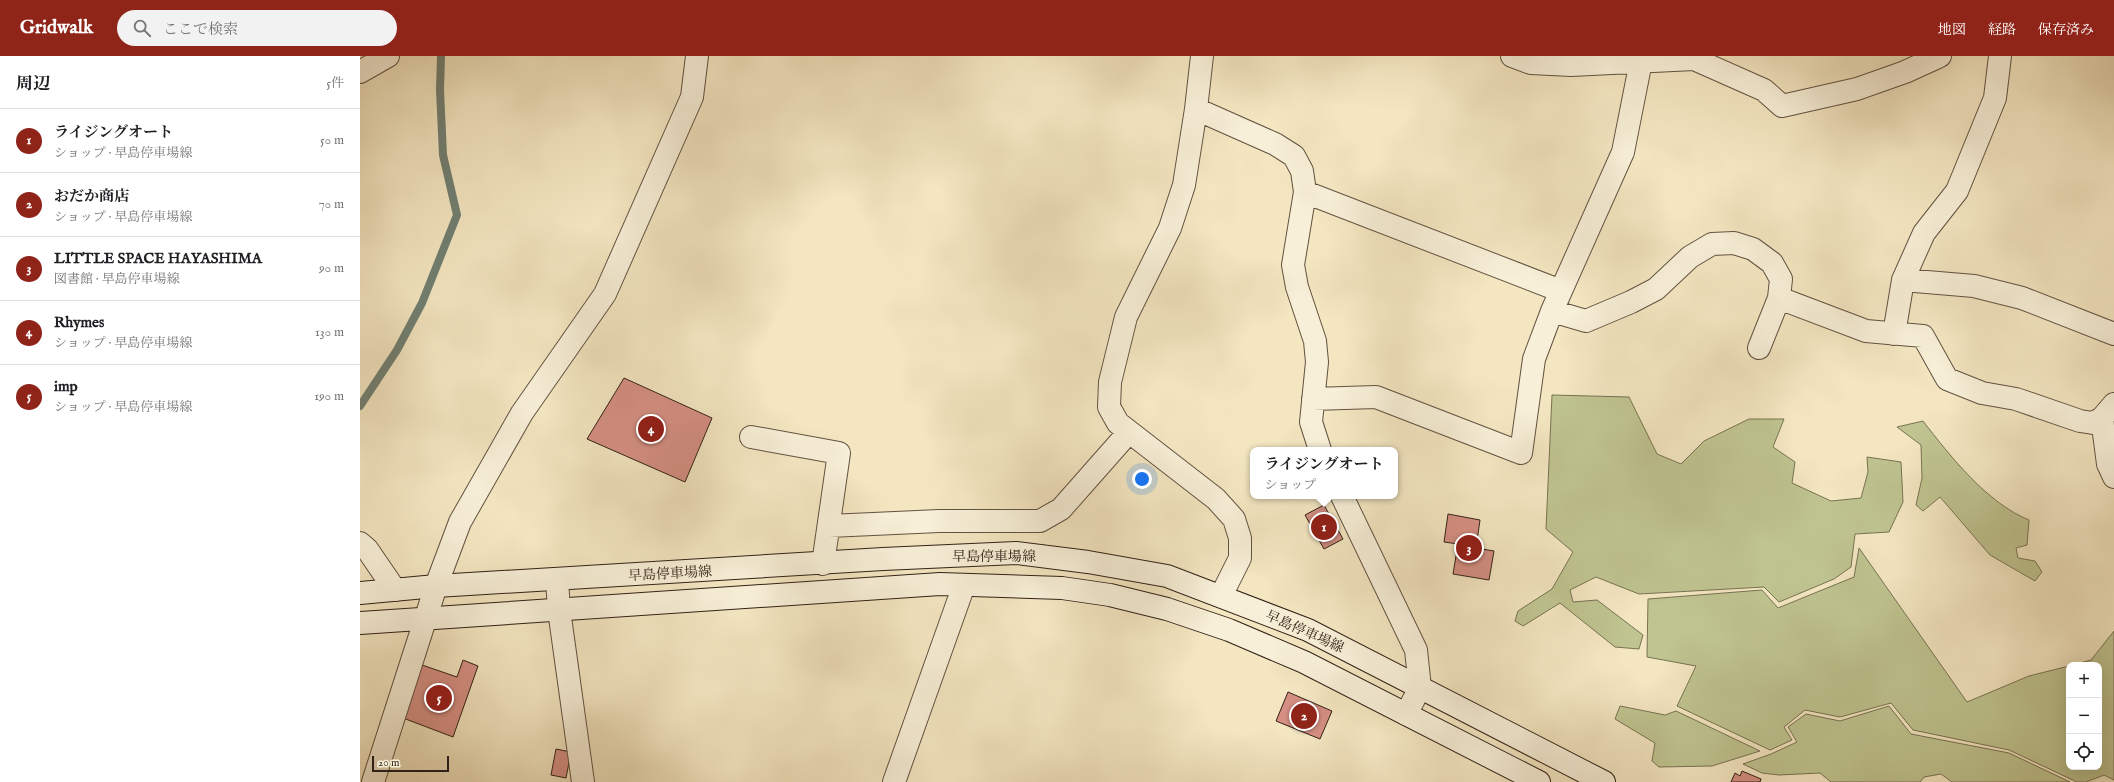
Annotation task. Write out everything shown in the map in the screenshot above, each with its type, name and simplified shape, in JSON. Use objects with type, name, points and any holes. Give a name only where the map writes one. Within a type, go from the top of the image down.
[{"type":"street","points":[[360,72],[388,56]]},
{"type":"street","points":[[373,782],[436,586],[460,522],[522,413],[605,294],[692,97],[697,56]]},
{"type":"street","points":[[1202,56],[1196,109],[1184,185],[1170,228],[1126,317],[1110,382],[1109,407],[1118,423],[1216,499],[1234,519],[1240,538],[1240,558],[1221,596]]},
{"type":"street","points":[[1512,56],[1531,63],[1571,65],[1641,59],[1694,59],[1764,90],[1782,106],[1857,89],[1906,72],[1940,56]]},
{"type":"street","points":[[1894,334],[1903,280],[1924,233],[1957,191],[1995,98],[2000,56]]},
{"type":"street","points":[[1313,398],[1376,397],[1521,453],[1534,359],[1552,311],[1623,152],[1641,59]]},
{"type":"street","points":[[1196,109],[1275,144],[1294,156],[1302,171],[1306,192],[1293,265],[1297,287],[1315,341],[1317,362],[1311,422],[1319,447]]},
{"type":"street","points":[[1306,192],[1561,291]]},
{"type":"street","points":[[1552,311],[1586,321],[1631,302],[1656,289],[1690,257],[1712,244],[1734,243],[1753,248],[1772,263],[1781,278],[1779,298],[1759,348]]},
{"type":"street","points":[[1903,280],[1974,286],[2022,298],[2114,334]]},
{"type":"street","points":[[1779,298],[1866,331],[1923,336],[1947,380],[1982,393],[2016,399],[2080,421],[2093,423],[2108,411]]},
{"type":"street","points":[[2108,411],[2108,464],[2114,477]]},
{"type":"street","points":[[830,526],[939,521],[1040,521],[1061,509],[1078,492],[1108,454],[1129,432]]},
{"type":"street","points":[[751,437],[839,453],[830,526],[823,564]]},
{"type":"street","points":[[1343,499],[1416,650],[1420,688],[1406,714]]},
{"type":"street","points":[[360,543],[367,549],[395,590]]},
{"type":"street","name":"早島停車場線","points":[[360,592],[436,586],[823,564],[883,559],[1016,554],[1088,562],[1167,576],[1308,630],[1604,782]]},
{"type":"street","points":[[557,580],[559,610],[583,782]]},
{"type":"street","name":"早島停車場線","points":[[360,623],[940,584],[1062,588],[1110,595],[1167,609],[1229,630],[1298,660],[1539,782]]},
{"type":"street","points":[[894,782],[964,585]]},
{"type":"green space","points":[[1552,395],[1629,397],[1657,454],[1681,464],[1704,441],[1749,419],[1784,419],[1773,447],[1795,462],[1792,483],[1831,501],[1861,498],[1868,472],[1867,457],[1901,462],[1903,502],[1889,532],[1855,534],[1851,567],[1834,579],[1779,602],[1764,587],[1639,594],[1596,577],[1570,590],[1573,602],[1597,600],[1643,635],[1639,649],[1615,647],[1560,603],[1523,626],[1515,621],[1518,611],[1552,589],[1573,552],[1546,529]]},
{"type":"green space","points":[[1923,421],[1970,477],[1999,502],[2013,512],[2029,520],[2027,545],[2016,548],[2018,558],[2035,561],[2042,572],[2035,581],[1990,555],[1940,497],[1923,511],[1916,505],[1922,478],[1921,445],[1897,427]]},
{"type":"green space","points":[[1859,548],[1967,702],[2029,676],[2066,667],[2066,770],[2102,770],[2102,662],[2083,662],[2091,660],[2114,631],[2114,780],[2104,775],[2086,782],[2077,782],[2009,750],[1913,730],[1891,703],[1840,717],[1805,710],[1784,727],[1792,740],[1770,750],[1677,706],[1696,666],[1647,657],[1648,599],[1762,590],[1778,608],[1854,577]]},
{"type":"green space","points":[[1620,706],[1665,715],[1676,711],[1760,751],[1712,766],[1659,767],[1652,761],[1655,743],[1615,719]]},
{"type":"green space","points":[[1889,706],[1911,734],[2009,753],[2070,782],[1952,782],[1941,774],[1924,777],[1920,782],[1831,782],[1820,773],[1779,775],[1762,773],[1743,764],[1771,754],[1797,742],[1788,727],[1806,714],[1840,721]]},
{"type":"building","points":[[624,378],[712,418],[685,482],[587,439]]},
{"type":"building","points":[[1324,505],[1343,539],[1324,549],[1305,515]]},
{"type":"building","points":[[1448,514],[1480,520],[1476,548],[1494,551],[1489,580],[1453,574],[1458,544],[1444,542]]},
{"type":"building","points":[[463,660],[478,666],[453,737],[403,718],[422,665],[457,677]]},
{"type":"building","points":[[1288,692],[1332,711],[1320,739],[1276,721]]},
{"type":"building","points":[[556,749],[571,752],[566,778],[551,775]]},
{"type":"building","points":[[1742,771],[1761,779],[1760,782],[1731,782],[1735,773],[1740,776]]},
{"type":"waterway","points":[[360,406],[397,350],[422,303],[457,215],[443,155],[440,90],[441,56]]},
{"type":"place","name":"Rhymes","points":[[651,429]]},
{"type":"place","name":"ライジングオート","points":[[1324,527]]},
{"type":"place","name":"LITTLE SPACE HAYASHIMA","points":[[1469,548]]},
{"type":"place","name":"imp","points":[[439,698]]},
{"type":"place","name":"おだか商店","points":[[1304,716]]}]
